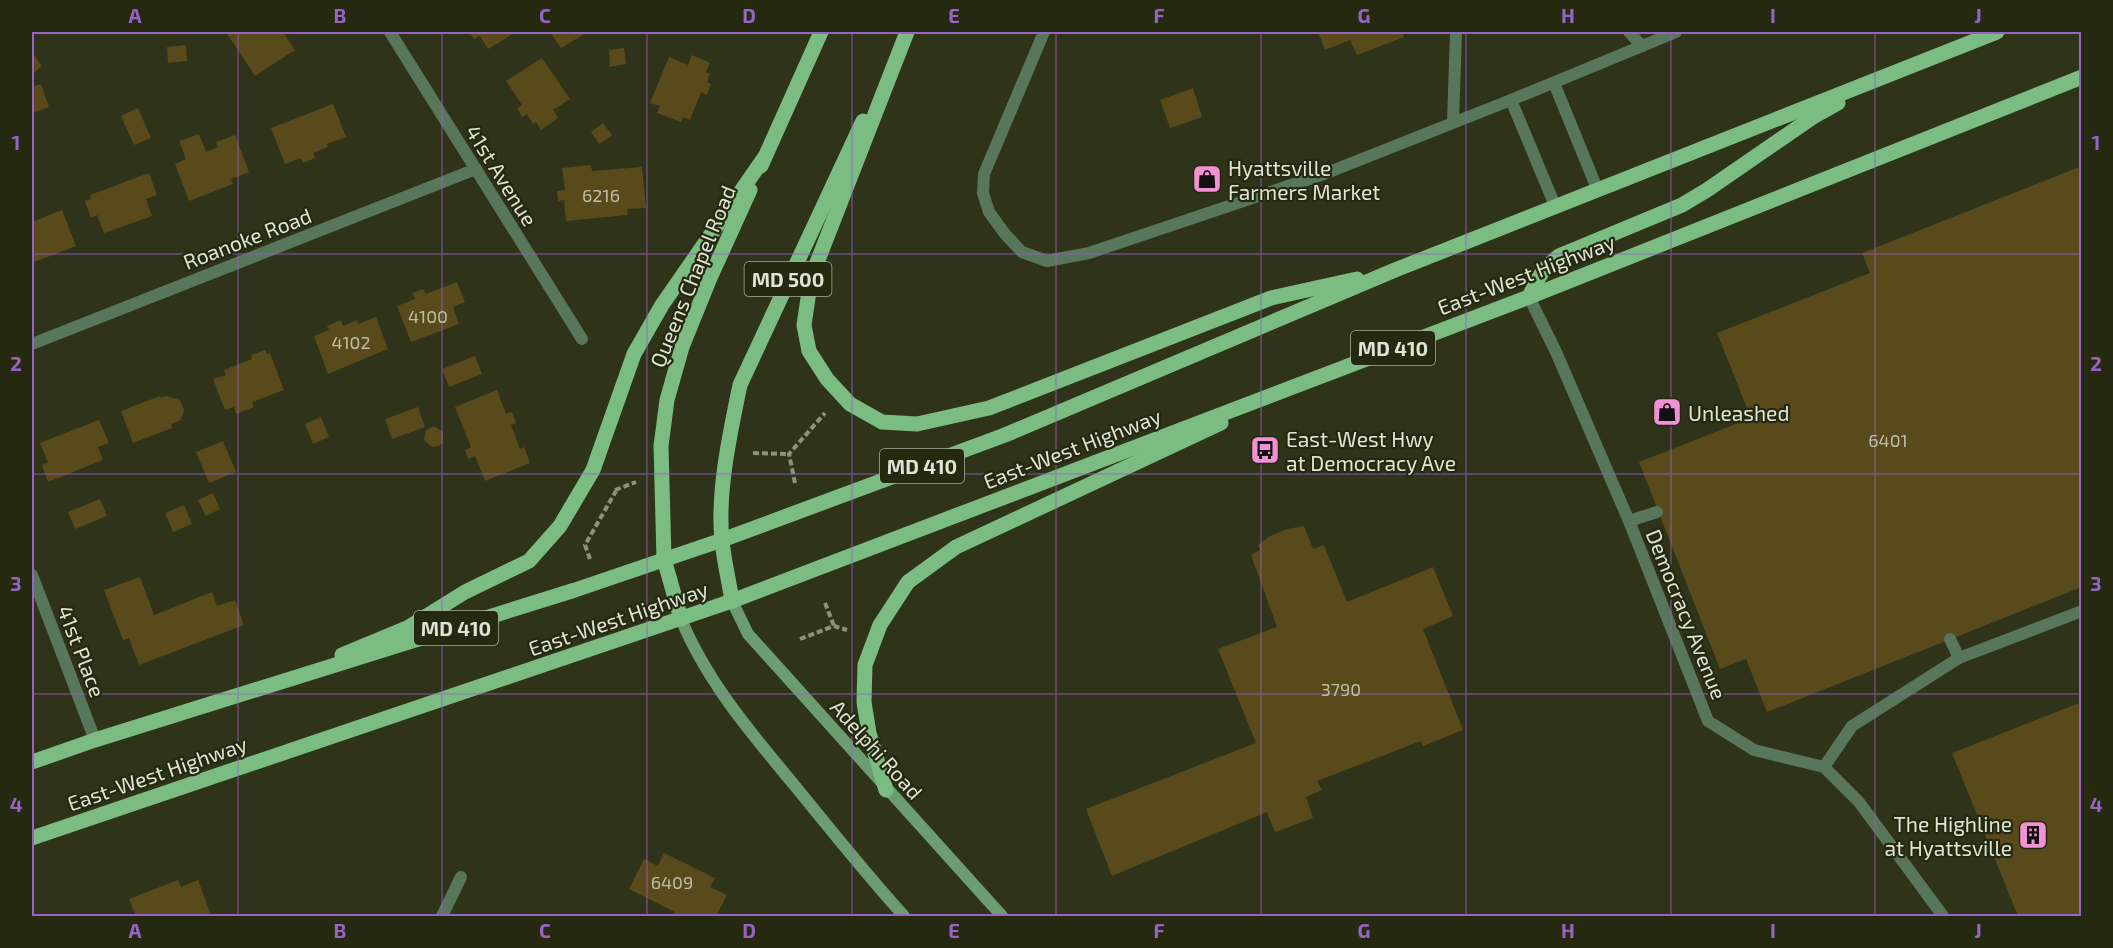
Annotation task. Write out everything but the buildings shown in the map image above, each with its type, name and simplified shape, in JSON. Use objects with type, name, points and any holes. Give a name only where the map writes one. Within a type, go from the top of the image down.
[{"type":"main road","name":"Queens Chapel Road","points":[[681,620],[664,559],[661,446],[667,400],[682,347],[710,278],[821,32]]},
{"type":"main road","points":[[905,32],[811,278],[804,326],[809,351],[827,379],[850,404],[882,422],[917,424],[989,408],[1271,298],[1395,270]]},
{"type":"main road","name":"MD 500","points":[[732,601],[722,540],[723,491],[740,385],[905,32]]},
{"type":"main road","name":"East-West Highway","points":[[32,762],[575,590],[722,540],[1005,435],[1395,270],[1996,32]]},
{"type":"main road","points":[[1528,297],[1539,275],[1559,256],[1682,205],[1813,117],[1891,73]]},
{"type":"main road","name":"East-West Highway","points":[[32,838],[681,620],[1528,297],[2082,77]]},
{"type":"main road","points":[[246,694],[407,628],[465,592],[529,561],[560,526],[588,481],[634,354],[662,306],[765,158]]},
{"type":"main road","points":[[886,790],[869,733],[864,702],[865,665],[880,625],[908,582],[956,547],[1330,372]]},
{"type":"main road","name":"Adelphi Road","points":[[732,601],[748,634],[886,790],[1002,916]]},
{"type":"main road","points":[[681,620],[688,637],[715,683],[749,730],[904,916]]},
{"type":"street","name":"41st Avenue","points":[[390,32],[582,339]]},
{"type":"street","points":[[1044,32],[984,174],[983,193],[988,212],[1005,234],[1022,252],[1047,261],[1089,253],[1324,174],[1676,32]]},
{"type":"street","points":[[1453,122],[1456,32]]},
{"type":"street","points":[[1629,32],[1642,46]]},
{"type":"street","points":[[1554,83],[1598,191]]},
{"type":"street","points":[[1511,100],[1556,208]]},
{"type":"street","name":"Roanoke Road","points":[[32,344],[476,169]]},
{"type":"street","name":"Democracy Avenue","points":[[1528,297],[1556,352],[1629,521],[1708,721],[1754,750],[1824,767]]},
{"type":"street","points":[[1629,521],[1657,512]]},
{"type":"street","name":"41st Place","points":[[32,575],[95,741]]},
{"type":"street","points":[[1943,916],[1859,802],[1824,767],[1852,726],[1959,658],[2082,611]]},
{"type":"street","points":[[1950,639],[1959,658]]},
{"type":"street","points":[[442,916],[461,877]]},
{"type":"path","points":[[789,454],[829,408]]},
{"type":"path","points":[[753,453],[789,454]]},
{"type":"path","points":[[789,454],[795,483]]},
{"type":"path","points":[[591,562],[585,545],[616,491],[639,480]]},
{"type":"path","points":[[609,486],[616,491]]},
{"type":"path","points":[[825,603],[834,626]]},
{"type":"path","points":[[800,639],[834,626],[847,630]]},
{"type":"place","name":"Hyattsville Farmers Market","points":[[1207,179]]},
{"type":"place","name":"Unleashed","points":[[1667,412]]},
{"type":"place","name":"East-West Hwy at Democracy Ave","points":[[1265,450]]},
{"type":"place","name":"The Highline at Hyattsville","points":[[2033,835]]}]
